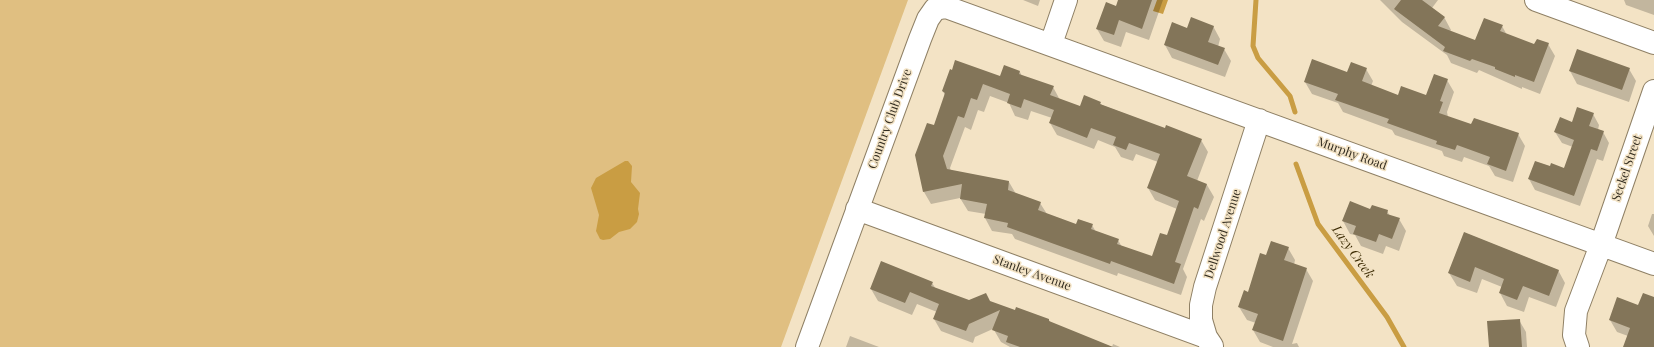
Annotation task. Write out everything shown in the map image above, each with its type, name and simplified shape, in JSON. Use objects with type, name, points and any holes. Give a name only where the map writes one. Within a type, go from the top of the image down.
[{"type":"street","points":[[1051,44],[1066,0]]},
{"type":"street","points":[[1536,0],[1654,43]]},
{"type":"street","name":"Country Club Drive","points":[[807,347],[920,39],[928,19],[935,9],[946,7],[1051,44]]},
{"type":"street","name":"Murphy Road","points":[[1051,44],[1654,264]]},
{"type":"street","name":"Seckel Street","points":[[1578,347],[1574,335],[1576,311],[1601,245],[1654,90]]},
{"type":"street","name":"Dellwood Avenue","points":[[1210,342],[1201,320],[1201,305],[1205,287],[1259,120]]},
{"type":"street","name":"Stanley Avenue","points":[[857,210],[1210,342]]},
{"type":"shaded area","points":[[0,0],[908,0],[781,347],[0,347]]},
{"type":"shaded area","points":[[1157,0],[1168,0],[1163,14],[1153,11]]},
{"type":"shaded area","points":[[625,161],[628,161],[632,166],[631,182],[640,193],[637,222],[630,229],[619,232],[610,239],[603,240],[600,239],[596,231],[599,215],[591,188],[596,178]]},
{"type":"building","points":[[1118,0],[1152,0],[1142,29],[1119,20],[1114,35],[1096,29],[1106,2],[1116,6]]},
{"type":"building","points":[[1401,0],[1422,0],[1445,17],[1438,26],[1475,40],[1484,18],[1503,25],[1500,31],[1534,44],[1537,39],[1549,43],[1534,82],[1515,75],[1515,77],[1495,69],[1495,67],[1472,59],[1470,61],[1443,51],[1445,47],[1394,9]]},
{"type":"building","points":[[1191,17],[1214,26],[1208,42],[1225,48],[1218,65],[1164,45],[1172,22],[1187,28]]},
{"type":"building","points":[[1577,49],[1630,68],[1622,90],[1569,71]]},
{"type":"building","points":[[1312,59],[1347,72],[1351,62],[1367,68],[1362,81],[1398,95],[1401,86],[1426,95],[1434,74],[1448,79],[1440,101],[1443,102],[1439,113],[1471,124],[1474,118],[1519,133],[1506,171],[1487,164],[1490,157],[1457,145],[1455,150],[1436,144],[1437,141],[1387,123],[1389,119],[1335,100],[1338,94],[1304,82]]},
{"type":"building","points":[[955,60],[1000,76],[1004,65],[1020,71],[1019,74],[1054,86],[1050,95],[1080,106],[1084,95],[1101,102],[1100,104],[1165,128],[1166,125],[1202,139],[1187,176],[1207,184],[1198,209],[1194,207],[1175,262],[1181,264],[1174,284],[1111,261],[1110,264],[1007,227],[1008,223],[984,218],[987,204],[960,199],[962,184],[923,192],[915,155],[927,123],[934,125],[945,93],[942,91],[950,69],[952,70]],"holes":[[[983,84],[1010,94],[1007,103],[1021,108],[1024,99],[1054,110],[1049,123],[1087,138],[1091,128],[1116,137],[1113,145],[1126,150],[1129,143],[1160,154],[1147,188],[1179,201],[1167,235],[1160,233],[1152,256],[1117,244],[1119,239],[1091,229],[1093,224],[1078,219],[1076,224],[1038,210],[1041,202],[1008,190],[1009,181],[947,169],[943,156],[958,116],[964,118],[971,98],[977,100]]]},
{"type":"building","points":[[1577,107],[1594,113],[1589,126],[1604,131],[1597,151],[1591,149],[1574,196],[1528,179],[1535,161],[1550,166],[1551,163],[1564,168],[1574,140],[1554,132],[1560,117],[1572,122]]},
{"type":"building","points":[[1350,201],[1370,209],[1372,205],[1388,210],[1387,214],[1400,218],[1392,239],[1379,234],[1376,242],[1353,234],[1356,226],[1342,221]]},
{"type":"building","points":[[1464,232],[1559,270],[1549,296],[1523,286],[1517,300],[1499,293],[1504,279],[1475,267],[1470,282],[1448,273]]},
{"type":"building","points":[[1271,241],[1289,247],[1284,260],[1307,268],[1283,341],[1252,330],[1258,314],[1238,307],[1244,290],[1248,292],[1260,253],[1266,255]]},
{"type":"building","points":[[881,261],[933,282],[931,286],[969,300],[986,293],[990,301],[1015,310],[1016,307],[1049,319],[1049,321],[1113,347],[1020,347],[1006,342],[1008,336],[992,330],[1000,310],[969,324],[966,331],[933,319],[939,304],[910,292],[905,303],[870,289]]},
{"type":"building","points":[[1643,293],[1654,297],[1654,347],[1623,347],[1630,328],[1609,320],[1617,297],[1638,305]]},
{"type":"building","points":[[1520,319],[1522,347],[1489,347],[1487,321]]},
{"type":"waterway","name":"Lazy Creek","points":[[1256,0],[1253,46],[1258,58],[1290,96],[1295,112]]},
{"type":"waterway","name":"Lazy Creek","points":[[1296,164],[1318,224],[1387,317],[1404,347]]}]
